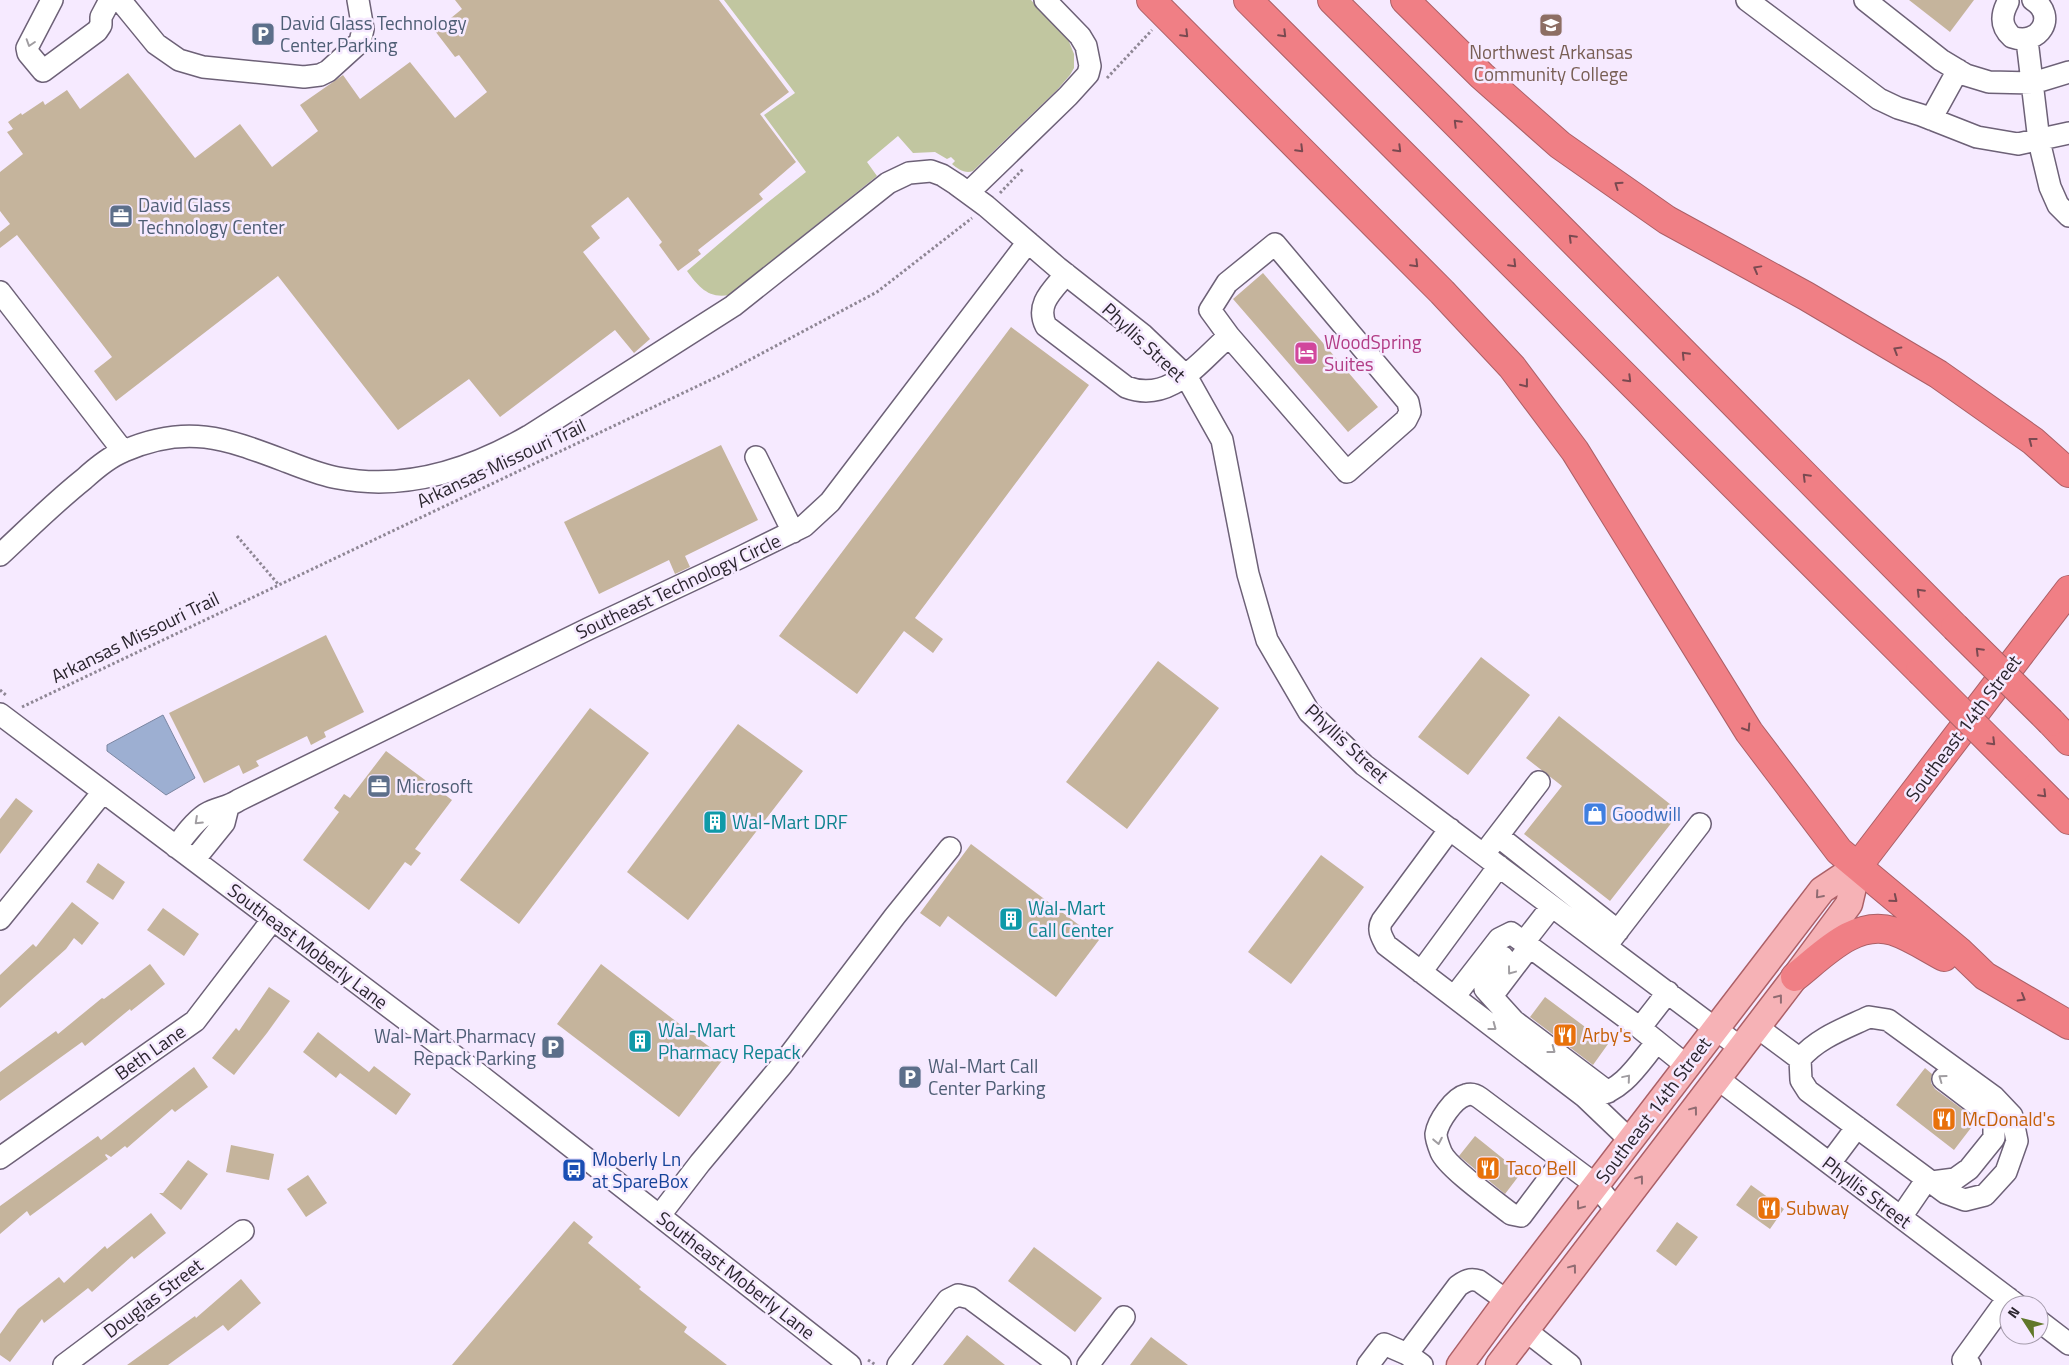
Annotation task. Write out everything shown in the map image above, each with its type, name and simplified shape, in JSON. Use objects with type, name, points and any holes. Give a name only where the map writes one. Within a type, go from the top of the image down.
[{"type":"highway","points":[[1151,0],[1442,292],[1512,367],[1580,458],[1750,732],[1839,851],[1985,976]]},
{"type":"highway","points":[[1248,0],[2069,820]]},
{"type":"highway","points":[[1332,0],[1590,256],[1719,390],[2060,731]]},
{"type":"highway","points":[[1405,0],[1482,76],[1560,145],[1667,220],[1806,296],[1938,374],[2033,441],[2066,467]]},
{"type":"highway","name":"Southeast 14th Street","points":[[1858,866],[2069,590]]},
{"type":"highway","points":[[1795,977],[1843,940],[1858,932],[1872,929],[1890,930],[1985,976],[2069,1025]]},
{"type":"main road","name":"Southeast 14th Street","points":[[1499,1365],[1849,904],[1858,866]]},
{"type":"main road","name":"Southeast 14th Street","points":[[1460,1365],[1596,1184],[1822,890],[1858,866]]},
{"type":"street","points":[[52,0],[27,48],[28,53],[43,71],[91,37],[101,25],[109,23],[120,0],[152,40],[162,50],[179,60],[203,67],[304,78],[320,75],[328,70],[360,42],[363,29],[358,0]]},
{"type":"street","points":[[101,25],[101,17],[110,0]]},
{"type":"street","points":[[968,193],[1068,96],[1088,74],[1090,66],[1086,46],[1080,36],[1045,0]]},
{"type":"street","points":[[1747,0],[1880,99],[1898,108],[1977,137],[2018,144],[2069,133]]},
{"type":"street","points":[[1864,0],[1941,60],[1966,75],[1989,82],[2033,82],[2069,72]]},
{"type":"street","points":[[2008,2],[2003,11],[2003,26],[2012,37],[2027,40],[2038,34],[2044,22],[2042,8],[2033,0]]},
{"type":"street","points":[[2027,40],[2039,140],[2050,187],[2058,205],[2069,216]]},
{"type":"street","points":[[1930,119],[1958,70]]},
{"type":"street","name":"Phyllis Street","points":[[0,555],[79,482],[98,467],[124,451],[160,439],[177,436],[206,437],[234,442],[309,470],[338,478],[380,481],[404,480],[460,469],[522,440],[733,306],[900,176],[932,172],[942,175],[968,193],[1143,335],[1186,376],[1222,440],[1248,574],[1267,640],[1309,712],[1364,765],[1552,906],[1612,938],[1668,992],[1741,1048]]},
{"type":"street","name":"Southeast Technology Circle","points":[[176,847],[188,831],[206,814],[228,807],[248,795],[561,642],[793,532],[813,519],[830,502],[1028,242]]},
{"type":"street","points":[[1276,244],[1408,402],[1410,412],[1406,420],[1347,472],[1229,336],[1210,310],[1214,300],[1227,283],[1276,244]]},
{"type":"street","points":[[1066,274],[1048,295],[1042,306],[1041,317],[1046,326],[1055,335],[1126,387],[1136,391],[1161,390],[1186,376],[1229,336]]},
{"type":"street","points":[[0,292],[124,451]]},
{"type":"street","points":[[756,458],[793,532]]},
{"type":"street","name":"Southeast Moberly Lane","points":[[0,714],[478,1073],[850,1365]]},
{"type":"street","points":[[1421,972],[1491,860],[1498,836],[1538,782]]},
{"type":"street","points":[[0,919],[103,792]]},
{"type":"street","points":[[194,860],[224,823],[228,807]]},
{"type":"street","points":[[1498,836],[1612,938],[1700,824]]},
{"type":"street","points":[[1450,829],[1379,926],[1386,945],[1585,1097],[1630,1140]]},
{"type":"street","points":[[660,1215],[700,1163],[782,1065],[895,916],[950,848]]},
{"type":"street","points":[[1552,906],[1524,941],[1492,996],[1514,1021],[1608,1092]]},
{"type":"street","name":"Beth Lane","points":[[0,1158],[195,1021],[273,919]]},
{"type":"street","points":[[1454,998],[1499,939],[1511,933],[1640,1028],[1687,1066]]},
{"type":"street","points":[[1640,1028],[1668,992]]},
{"type":"street","points":[[1869,1017],[1888,1020],[1994,1097],[2012,1116],[2017,1141],[2006,1172],[1985,1195],[1965,1200],[1946,1193],[1808,1091],[1800,1080],[1800,1059],[1810,1048],[1869,1017]]},
{"type":"street","points":[[1888,1020],[1917,1057],[1983,1109],[1994,1121],[1992,1165],[1986,1178],[1970,1184],[1955,1179],[1929,1180]]},
{"type":"street","points":[[1757,1027],[1800,1059]]},
{"type":"street","points":[[1585,1097],[1608,1092],[1622,1084],[1657,1042]]},
{"type":"street","name":"Phyllis Street","points":[[1718,1079],[2004,1295]]},
{"type":"street","points":[[1563,1160],[1521,1216],[1511,1214],[1460,1173],[1442,1154],[1436,1136],[1439,1124],[1458,1099],[1467,1094],[1474,1094],[1596,1184],[1617,1210]]},
{"type":"street","points":[[1830,1163],[1857,1127]]},
{"type":"street","points":[[1901,1217],[1929,1180]]},
{"type":"street","name":"Douglas Street","points":[[64,1365],[242,1231]]},
{"type":"street","points":[[1368,1365],[1384,1344],[1415,1360],[1458,1286],[1466,1280],[1473,1279],[1478,1281],[1507,1301]]},
{"type":"street","points":[[898,1365],[948,1300],[958,1295],[970,1298],[1060,1365]]},
{"type":"street","points":[[1088,1365],[1124,1317]]},
{"type":"street","points":[[1970,1365],[1963,1360],[1999,1318]]},
{"type":"street","points":[[2049,1329],[2069,1344]]},
{"type":"street","points":[[1525,1330],[1570,1365]]},
{"type":"path","name":"Arkansas Missouri Trail","points":[[22,707],[723,374],[877,292],[975,215]]},
{"type":"path","points":[[237,536],[278,584]]},
{"type":"green space","points":[[724,0],[1031,0],[1068,39],[1074,54],[1074,68],[1057,90],[973,171],[967,172],[957,168],[952,164],[955,161],[951,157],[947,159],[935,152],[913,153],[898,136],[867,162],[877,176],[729,295],[715,295],[704,290],[687,271],[806,172],[764,115],[795,93]]},
{"type":"water","points":[[163,715],[195,778],[166,795],[107,751],[107,745]]},
{"type":"building","name":"David Glass Technology Center","points":[[455,0],[719,0],[789,92],[760,114],[796,162],[759,194],[763,199],[698,250],[701,254],[678,271],[659,245],[662,242],[628,197],[591,226],[600,238],[583,252],[650,339],[634,353],[615,330],[500,417],[469,379],[398,430],[278,276],[116,401],[94,371],[112,357],[17,235],[0,248],[0,232],[10,224],[0,211],[0,172],[23,154],[7,132],[13,129],[8,122],[43,101],[45,105],[67,90],[80,109],[128,73],[195,158],[240,124],[272,167],[318,131],[300,105],[343,75],[360,99],[410,62],[455,118],[487,92],[459,55],[455,57],[435,31],[462,9]]},
{"type":"building","points":[[1909,0],[1974,0],[1950,32]]},
{"type":"building","name":"WoodSpring Suites","points":[[1263,273],[1378,407],[1348,432],[1233,299]]},
{"type":"building","points":[[1011,327],[1089,385],[915,618],[943,639],[933,653],[904,631],[857,694],[779,636]]},
{"type":"building","points":[[721,445],[758,520],[685,556],[690,567],[675,574],[669,560],[599,594],[564,522]]},
{"type":"building","points":[[326,635],[364,712],[324,732],[326,737],[311,745],[307,736],[256,761],[259,766],[243,774],[239,765],[204,783],[169,713]]},
{"type":"building","points":[[1481,657],[1530,695],[1468,775],[1418,737]]},
{"type":"building","points":[[1158,661],[1219,708],[1127,829],[1066,782]]},
{"type":"building","points":[[590,708],[649,753],[519,924],[460,880]]},
{"type":"building","points":[[1559,716],[1680,812],[1610,901],[1524,834],[1562,786],[1526,758]]},
{"type":"building","name":"Wal-Mart DRF","points":[[738,724],[803,771],[688,920],[627,872]]},
{"type":"building","points":[[386,751],[452,800],[415,849],[421,853],[411,866],[405,862],[369,910],[303,860],[339,812],[334,808],[344,794],[350,798]]},
{"type":"building","points":[[16,798],[33,811],[0,854],[0,819]]},
{"type":"building","name":"Wal-Mart Call Center","points":[[971,844],[1099,940],[1056,997],[948,916],[940,927],[920,913]]},
{"type":"building","points":[[1321,855],[1364,887],[1291,984],[1248,952]]},
{"type":"building","points":[[98,863],[125,882],[113,900],[86,882]]},
{"type":"building","points":[[72,902],[99,923],[82,945],[74,938],[66,949],[0,1008],[0,975],[33,944],[36,947]]},
{"type":"building","points":[[163,908],[199,934],[184,956],[147,930]]},
{"type":"building","points":[[150,964],[165,984],[131,1011],[130,1009],[85,1046],[82,1042],[0,1101],[0,1072],[56,1031],[58,1034],[102,998],[104,999]]},
{"type":"building","name":"Wal-Mart Pharmacy Repack","points":[[601,964],[724,1058],[679,1117],[557,1024]]},
{"type":"building","points":[[269,987],[290,1001],[234,1075],[212,1058],[236,1028],[239,1031]]},
{"type":"building","name":"Arby's","points":[[1545,997],[1608,1044],[1593,1065],[1530,1017]]},
{"type":"building","points":[[318,1032],[369,1072],[374,1066],[411,1094],[396,1115],[340,1073],[336,1078],[303,1052]]},
{"type":"building","points":[[194,1067],[208,1087],[175,1112],[172,1109],[127,1148],[125,1146],[111,1157],[106,1154],[108,1159],[30,1216],[27,1211],[0,1234],[0,1206],[98,1136],[101,1140]]},
{"type":"building","points":[[1925,1068],[1932,1074],[1931,1083],[1935,1089],[1977,1120],[1954,1150],[1896,1105]]},
{"type":"building","name":"Taco Bell","points":[[1475,1136],[1521,1173],[1505,1194],[1459,1156]]},
{"type":"building","points":[[231,1145],[274,1154],[269,1180],[226,1172]]},
{"type":"building","points":[[188,1160],[208,1174],[181,1210],[159,1193],[163,1193]]},
{"type":"building","points":[[308,1175],[327,1203],[306,1217],[287,1189]]},
{"type":"building","points":[[1751,1185],[1784,1209],[1770,1229],[1736,1205]]},
{"type":"building","points":[[151,1213],[166,1233],[134,1259],[132,1256],[92,1292],[88,1288],[44,1323],[42,1319],[10,1362],[0,1355],[0,1334],[18,1309],[59,1277],[64,1283],[105,1246],[107,1249]]},
{"type":"building","points":[[574,1221],[593,1237],[588,1243],[641,1287],[639,1289],[687,1327],[684,1332],[727,1365],[452,1365]]},
{"type":"building","points":[[1677,1222],[1698,1237],[1676,1266],[1656,1251]]},
{"type":"building","points":[[1034,1247],[1102,1298],[1075,1332],[1008,1281]]},
{"type":"building","points":[[241,1279],[261,1303],[228,1331],[223,1325],[168,1365],[127,1365],[195,1316],[196,1318]]},
{"type":"building","points":[[967,1335],[1005,1365],[943,1365]]},
{"type":"building","points":[[1151,1337],[1188,1365],[1130,1365]]},
{"type":"place","name":"Northwest Arkansas Community College","points":[[1551,25]]},
{"type":"place","name":"David Glass Technology Center Parking","points":[[263,34]]},
{"type":"place","name":"David Glass Technology Center","points":[[121,216]]},
{"type":"place","name":"WoodSpring Suites","points":[[1306,353]]},
{"type":"place","name":"Microsoft","points":[[379,786]]},
{"type":"place","name":"Goodwill","points":[[1595,814]]},
{"type":"place","name":"Wal-Mart DRF","points":[[715,822]]},
{"type":"place","name":"Wal-Mart Call Center","points":[[1011,919]]},
{"type":"place","name":"Arby's","points":[[1565,1035]]},
{"type":"place","name":"Wal-Mart Pharmacy Repack","points":[[640,1041]]},
{"type":"place","name":"Wal-Mart Pharmacy Repack Parking","points":[[553,1047]]},
{"type":"place","name":"Wal-Mart Call Center Parking","points":[[910,1077]]},
{"type":"place","name":"McDonald's","points":[[1944,1119]]},
{"type":"place","name":"Taco Bell","points":[[1488,1168]]},
{"type":"place","name":"Moberly Ln at SpareBox","points":[[574,1170]]},
{"type":"place","name":"Subway","points":[[1769,1208]]}]
